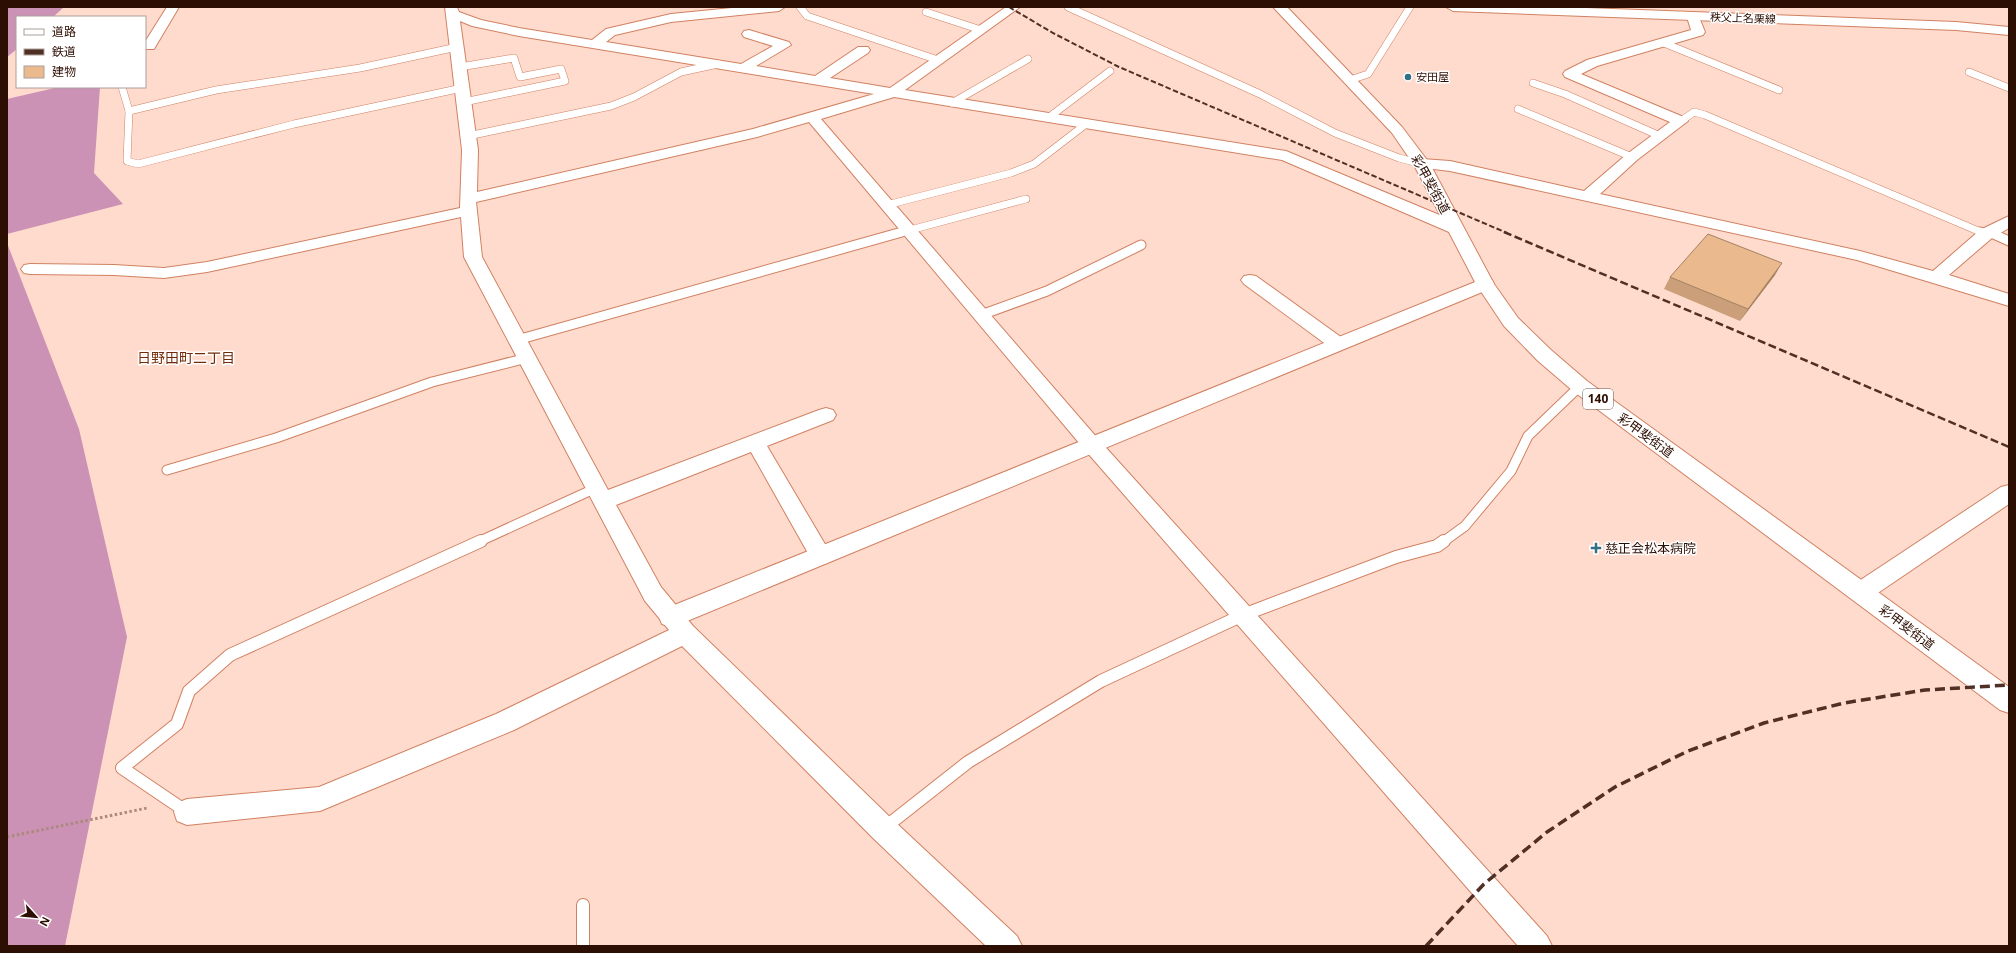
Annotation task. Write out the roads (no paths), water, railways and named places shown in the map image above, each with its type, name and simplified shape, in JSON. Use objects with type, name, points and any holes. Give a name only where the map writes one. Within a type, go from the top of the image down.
[{"type":"main road","name":"彩甲斐街道","points":[[1280,7],[1397,130],[1422,164],[1485,284],[1511,322],[1544,355],[1580,386],[2009,702]]},
{"type":"main road","name":"秩父上名栗線","points":[[1453,7],[1956,26],[2009,31]]},
{"type":"main road","points":[[678,625],[821,556],[1485,284]]},
{"type":"street","points":[[147,47],[173,7]]},
{"type":"street","points":[[595,44],[611,32],[671,18],[779,7]]},
{"type":"street","points":[[30,269],[114,270],[164,273],[207,267],[469,205],[757,133],[892,93],[1014,7]]},
{"type":"street","points":[[452,10],[477,23],[519,32],[1286,156],[1455,228]]},
{"type":"street","points":[[452,10],[468,136],[469,205],[473,257],[653,594],[678,625],[883,829],[1007,946]]},
{"type":"street","points":[[1681,121],[1570,74],[1592,63],[1698,32],[1693,16]]},
{"type":"street","points":[[743,68],[784,45],[749,34]]},
{"type":"street","points":[[817,81],[864,50]]},
{"type":"street","points":[[812,117],[1092,445],[1537,946]]},
{"type":"street","points":[[1588,196],[1632,157],[1681,121]]},
{"type":"street","points":[[1422,164],[1450,166],[1860,256],[1936,276],[2009,300]]},
{"type":"street","points":[[1936,276],[1987,233],[2009,221]]},
{"type":"street","points":[[1250,280],[1338,344]]},
{"type":"street","points":[[600,495],[755,442],[826,415]]},
{"type":"street","points":[[755,442],[821,556]]},
{"type":"street","points":[[1861,592],[2009,493]]},
{"type":"street","points":[[180,807],[320,799],[505,722],[678,625]]},
{"type":"lane","points":[[800,7],[807,16],[938,60]]},
{"type":"lane","points":[[1068,7],[1260,94],[1335,133],[1399,158],[1422,164]]},
{"type":"lane","points":[[1350,80],[1368,74],[1410,7]]},
{"type":"lane","points":[[926,12],[981,30]]},
{"type":"lane","points":[[1664,43],[1779,90]]},
{"type":"lane","points":[[122,88],[129,111],[127,161],[138,164],[294,124],[461,76],[514,58],[520,77],[561,69],[565,81],[461,76],[360,68],[216,90],[129,111]]},
{"type":"lane","points":[[952,103],[1028,59]]},
{"type":"lane","points":[[468,136],[611,106],[634,97],[681,72],[718,64]]},
{"type":"lane","points":[[1048,118],[1110,71]]},
{"type":"lane","points":[[1969,72],[2009,88]]},
{"type":"lane","points":[[1533,83],[1565,94],[1660,136]]},
{"type":"lane","points":[[1518,109],[1632,157]]},
{"type":"lane","points":[[1681,121],[1694,112],[1705,115],[1987,233],[2009,240]]},
{"type":"lane","points":[[887,205],[1011,173],[1034,164],[1086,124]]},
{"type":"lane","points":[[167,470],[276,438],[522,349],[908,230],[1026,199]]},
{"type":"lane","points":[[981,315],[1047,291],[1142,245]]},
{"type":"lane","points":[[883,829],[968,762],[1101,680],[1242,614],[1396,557],[1437,546],[1465,526],[1511,471],[1528,436],[1580,386]]},
{"type":"lane","points":[[180,807],[122,768],[177,724],[189,690],[230,654],[600,495]]},
{"type":"lane","points":[[583,946],[584,905]]},
{"type":"railway","points":[[1009,7],[1053,33],[1119,67],[1507,233]]},
{"type":"railway","points":[[1504,232],[2009,447]]},
{"type":"railway","points":[[1426,946],[1484,884],[1547,832],[1615,787],[1688,751],[1764,723],[1844,703],[1925,690],[2009,685]]},
{"type":"place","name":"安田屋","points":[[1408,77]]},
{"type":"place","name":"慈正会松本病院","points":[[1596,548]]},
{"type":"district","name":"日野田町二丁目","points":[[186,358]]}]
